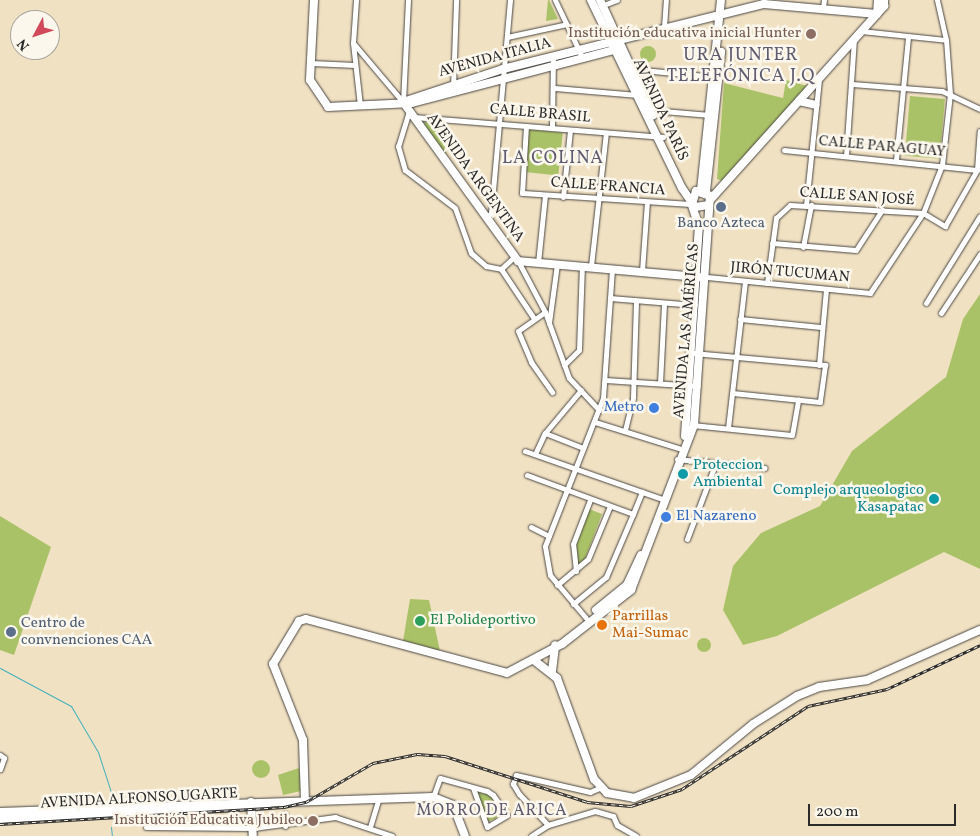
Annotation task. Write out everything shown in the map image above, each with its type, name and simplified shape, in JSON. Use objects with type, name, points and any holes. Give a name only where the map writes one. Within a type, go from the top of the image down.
[{"type":"main road","points":[[310,63],[314,0]]},
{"type":"main road","name":"AVENIDA PARÍS","points":[[591,0],[599,5],[638,95],[692,195]]},
{"type":"main road","name":"AVENIDA LAS AMÉRICAS","points":[[554,648],[586,618],[627,585],[679,460],[691,425],[696,353],[707,277],[707,196],[716,76],[724,20],[720,14],[721,0]]},
{"type":"main road","points":[[707,196],[692,195],[692,204],[701,210],[707,196],[723,186],[862,32],[876,14],[882,2]]},
{"type":"main road","name":"AVENIDA ITALIA","points":[[310,63],[310,80],[328,106],[404,102],[503,69],[614,39],[764,4],[824,4],[876,14]]},
{"type":"main road","name":"AVENIDA ITALIA","points":[[452,87],[503,79],[619,49]]},
{"type":"main road","name":"AVENIDA PARÍS","points":[[619,49],[632,69],[660,137],[692,204]]},
{"type":"main road","points":[[799,101],[816,105]]},
{"type":"main road","name":"AVENIDA ARGENTINA","points":[[404,102],[517,258],[538,263],[707,277]]},
{"type":"main road","name":"AVENIDA LAS AMÉRICAS","points":[[692,204],[699,227],[695,306],[696,353]]},
{"type":"main road","name":"AVENIDA LAS AMÉRICAS","points":[[679,460],[681,449],[691,425]]},
{"type":"main road","name":"AVENIDA LAS AMÉRICAS","points":[[305,802],[303,740],[273,664],[300,621],[306,619],[507,673],[535,661],[631,590],[663,500]]},
{"type":"main road","points":[[554,648],[552,670],[601,787],[624,798],[666,788],[798,696],[819,687],[867,680],[980,630]]},
{"type":"main road","points":[[535,661],[552,670]]},
{"type":"main road","points":[[433,797],[452,805],[466,836]]},
{"type":"main road","name":"AVENIDA ALFONSO UGARTE","points":[[0,812],[433,797]]},
{"type":"main road","points":[[251,804],[253,832]]},
{"type":"main road","name":"AVENIDA ALFONSO UGARTE","points":[[0,819],[110,809]]},
{"type":"street","points":[[356,0],[353,43],[360,105]]},
{"type":"street","points":[[404,102],[408,0]]},
{"type":"street","points":[[452,87],[456,0]]},
{"type":"street","points":[[487,217],[491,213],[510,0]]},
{"type":"street","points":[[555,0],[583,59]]},
{"type":"street","points":[[599,5],[617,0]]},
{"type":"street","points":[[664,28],[666,0]]},
{"type":"street","points":[[882,2],[889,0]]},
{"type":"street","points":[[923,214],[942,165],[950,94],[946,40],[937,0]]},
{"type":"street","points":[[507,37],[567,24]]},
{"type":"street","points":[[862,32],[946,40]]},
{"type":"street","points":[[896,160],[908,37]]},
{"type":"street","points":[[846,156],[854,39]]},
{"type":"street","points":[[353,43],[404,102]]},
{"type":"street","points":[[552,128],[556,66],[553,57]]},
{"type":"street","points":[[310,63],[355,65]]},
{"type":"street","points":[[632,69],[716,76]]},
{"type":"street","points":[[803,247],[819,78]]},
{"type":"street","points":[[852,84],[950,94],[980,109]]},
{"type":"street","points":[[555,88],[638,95]]},
{"type":"street","points":[[650,110],[713,115]]},
{"type":"street","points":[[412,114],[398,146],[405,170],[455,208],[471,253],[486,266],[501,269],[533,317]]},
{"type":"street","name":"CALLE BRASIL","points":[[412,114],[660,137]]},
{"type":"street","name":"CALLE FRANCIA","points":[[526,126],[522,193],[598,200],[692,204]]},
{"type":"street","points":[[563,197],[570,130]]},
{"type":"street","points":[[977,170],[980,131]]},
{"type":"street","points":[[591,266],[606,133]]},
{"type":"street","name":"CALLE PARAGUAY","points":[[784,150],[896,160],[977,170]]},
{"type":"street","name":"CALLE SAN JOSÉ","points":[[767,283],[772,243],[782,210],[808,205],[923,214],[945,226],[977,170]]},
{"type":"street","points":[[538,263],[545,196]]},
{"type":"street","points":[[642,271],[647,202]]},
{"type":"street","points":[[772,243],[856,250],[882,210]]},
{"type":"street","name":"JIRÓN TUCUMAN","points":[[707,277],[870,293],[923,214]]},
{"type":"street","points":[[926,303],[980,216]]},
{"type":"street","points":[[941,313],[980,254]]},
{"type":"street","points":[[501,269],[517,258],[545,312],[564,365],[581,390],[599,410]]},
{"type":"street","points":[[549,323],[557,264]]},
{"type":"street","points":[[564,365],[579,350],[582,266]]},
{"type":"street","points":[[586,618],[557,585],[547,563],[549,536],[599,410],[605,380],[612,268]]},
{"type":"street","points":[[728,428],[745,281]]},
{"type":"street","points":[[732,393],[820,402],[822,365],[821,327],[826,288]]},
{"type":"street","points":[[610,298],[695,306]]},
{"type":"street","points":[[625,430],[634,381],[636,301]]},
{"type":"street","points":[[660,382],[664,303]]},
{"type":"street","points":[[545,312],[533,317],[518,331],[531,362],[552,392]]},
{"type":"street","points":[[740,319],[821,327]]},
{"type":"street","points":[[696,353],[822,365]]},
{"type":"street","points":[[605,380],[694,385]]},
{"type":"street","points":[[535,454],[545,433],[581,390]]},
{"type":"street","points":[[691,425],[792,436],[798,400]]},
{"type":"street","points":[[595,422],[681,449]]},
{"type":"street","points":[[545,433],[583,448]]},
{"type":"street","points":[[525,451],[663,500]]},
{"type":"street","points":[[679,460],[715,465],[765,468]]},
{"type":"street","points":[[687,539],[715,465]]},
{"type":"street","points":[[527,475],[590,500],[633,514]]},
{"type":"street","points":[[573,604],[606,577],[642,492]]},
{"type":"street","points":[[576,570],[573,544],[590,500]]},
{"type":"street","points":[[557,585],[588,559],[610,506]]},
{"type":"street","points":[[531,527],[549,536]]},
{"type":"street","points":[[0,755],[4,758],[0,769]]},
{"type":"street","points":[[548,825],[519,794],[513,784],[516,775],[590,792],[601,787]]},
{"type":"street","points":[[433,797],[440,778],[493,794],[507,815],[487,827],[473,788]]},
{"type":"street","points":[[370,827],[380,798]]},
{"type":"street","points":[[531,836],[548,825],[595,811],[613,816],[617,825],[636,836]]},
{"type":"street","points":[[285,826],[286,814]]},
{"type":"street","points":[[146,827],[253,832],[335,817],[370,827],[392,836]]},
{"type":"green space","points":[[549,0],[558,19],[546,21]]},
{"type":"green space","points":[[648,46],[654,48],[656,54],[654,60],[648,62],[642,60],[640,54],[642,48]]},
{"type":"green space","points":[[786,80],[807,86],[725,182],[717,179],[724,83],[783,98]]},
{"type":"green space","points":[[910,96],[945,99],[940,159],[905,156]]},
{"type":"green space","points":[[422,122],[447,123],[446,155]]},
{"type":"green space","points":[[527,129],[563,133],[558,176],[523,172]]},
{"type":"green space","points":[[980,294],[980,569],[944,552],[777,636],[743,645],[723,610],[733,566],[761,533],[820,506],[852,451],[946,377],[963,319]]},
{"type":"green space","points":[[589,509],[602,514],[585,559],[576,568],[573,555]]},
{"type":"green space","points":[[0,516],[51,547],[14,655],[0,650]]},
{"type":"green space","name":"El Polideportivo","points":[[410,599],[429,600],[440,651],[403,641]]},
{"type":"green space","points":[[704,638],[709,640],[711,645],[709,650],[704,652],[699,650],[697,645],[699,640]]},
{"type":"green space","points":[[261,760],[267,763],[270,769],[267,775],[261,778],[255,775],[252,769],[255,763]]},
{"type":"green space","points":[[299,768],[301,791],[283,795],[278,775]]},
{"type":"green space","points":[[476,792],[491,795],[503,815],[487,822]]},
{"type":"waterway","points":[[0,668],[71,706],[98,752],[112,795]]},
{"type":"waterway","points":[[111,827],[112,836]]},
{"type":"railway","points":[[0,824],[284,807],[306,802],[373,763],[417,754],[445,756],[587,802],[631,806],[682,789],[808,706],[887,689],[980,645]]},
{"type":"place","name":"Institución educativa inicial Hunter","points":[[811,34]]},
{"type":"place","name":"Banco Azteca","points":[[721,207]]},
{"type":"place","name":"Metro","points":[[654,408]]},
{"type":"place","name":"Proteccion Ambiental","points":[[683,474]]},
{"type":"place","name":"Complejo arqueologico Kasapatac","points":[[934,499]]},
{"type":"place","name":"El Nazareno","points":[[666,517]]},
{"type":"place","name":"El Polideportivo","points":[[420,621]]},
{"type":"place","name":"Parrillas Mai-Sumac","points":[[602,625]]},
{"type":"place","name":"Centro de convnenciones CAA","points":[[11,632]]},
{"type":"place","name":"Institución Educativa Jubileo","points":[[313,821]]},
{"type":"district","name":"URA JUNTER TELEFÓNICA J.Q","points":[[741,67]]},
{"type":"district","name":"LA COLINA","points":[[553,159]]},
{"type":"district","name":"MORRO DE ARICA","points":[[492,811]]}]
